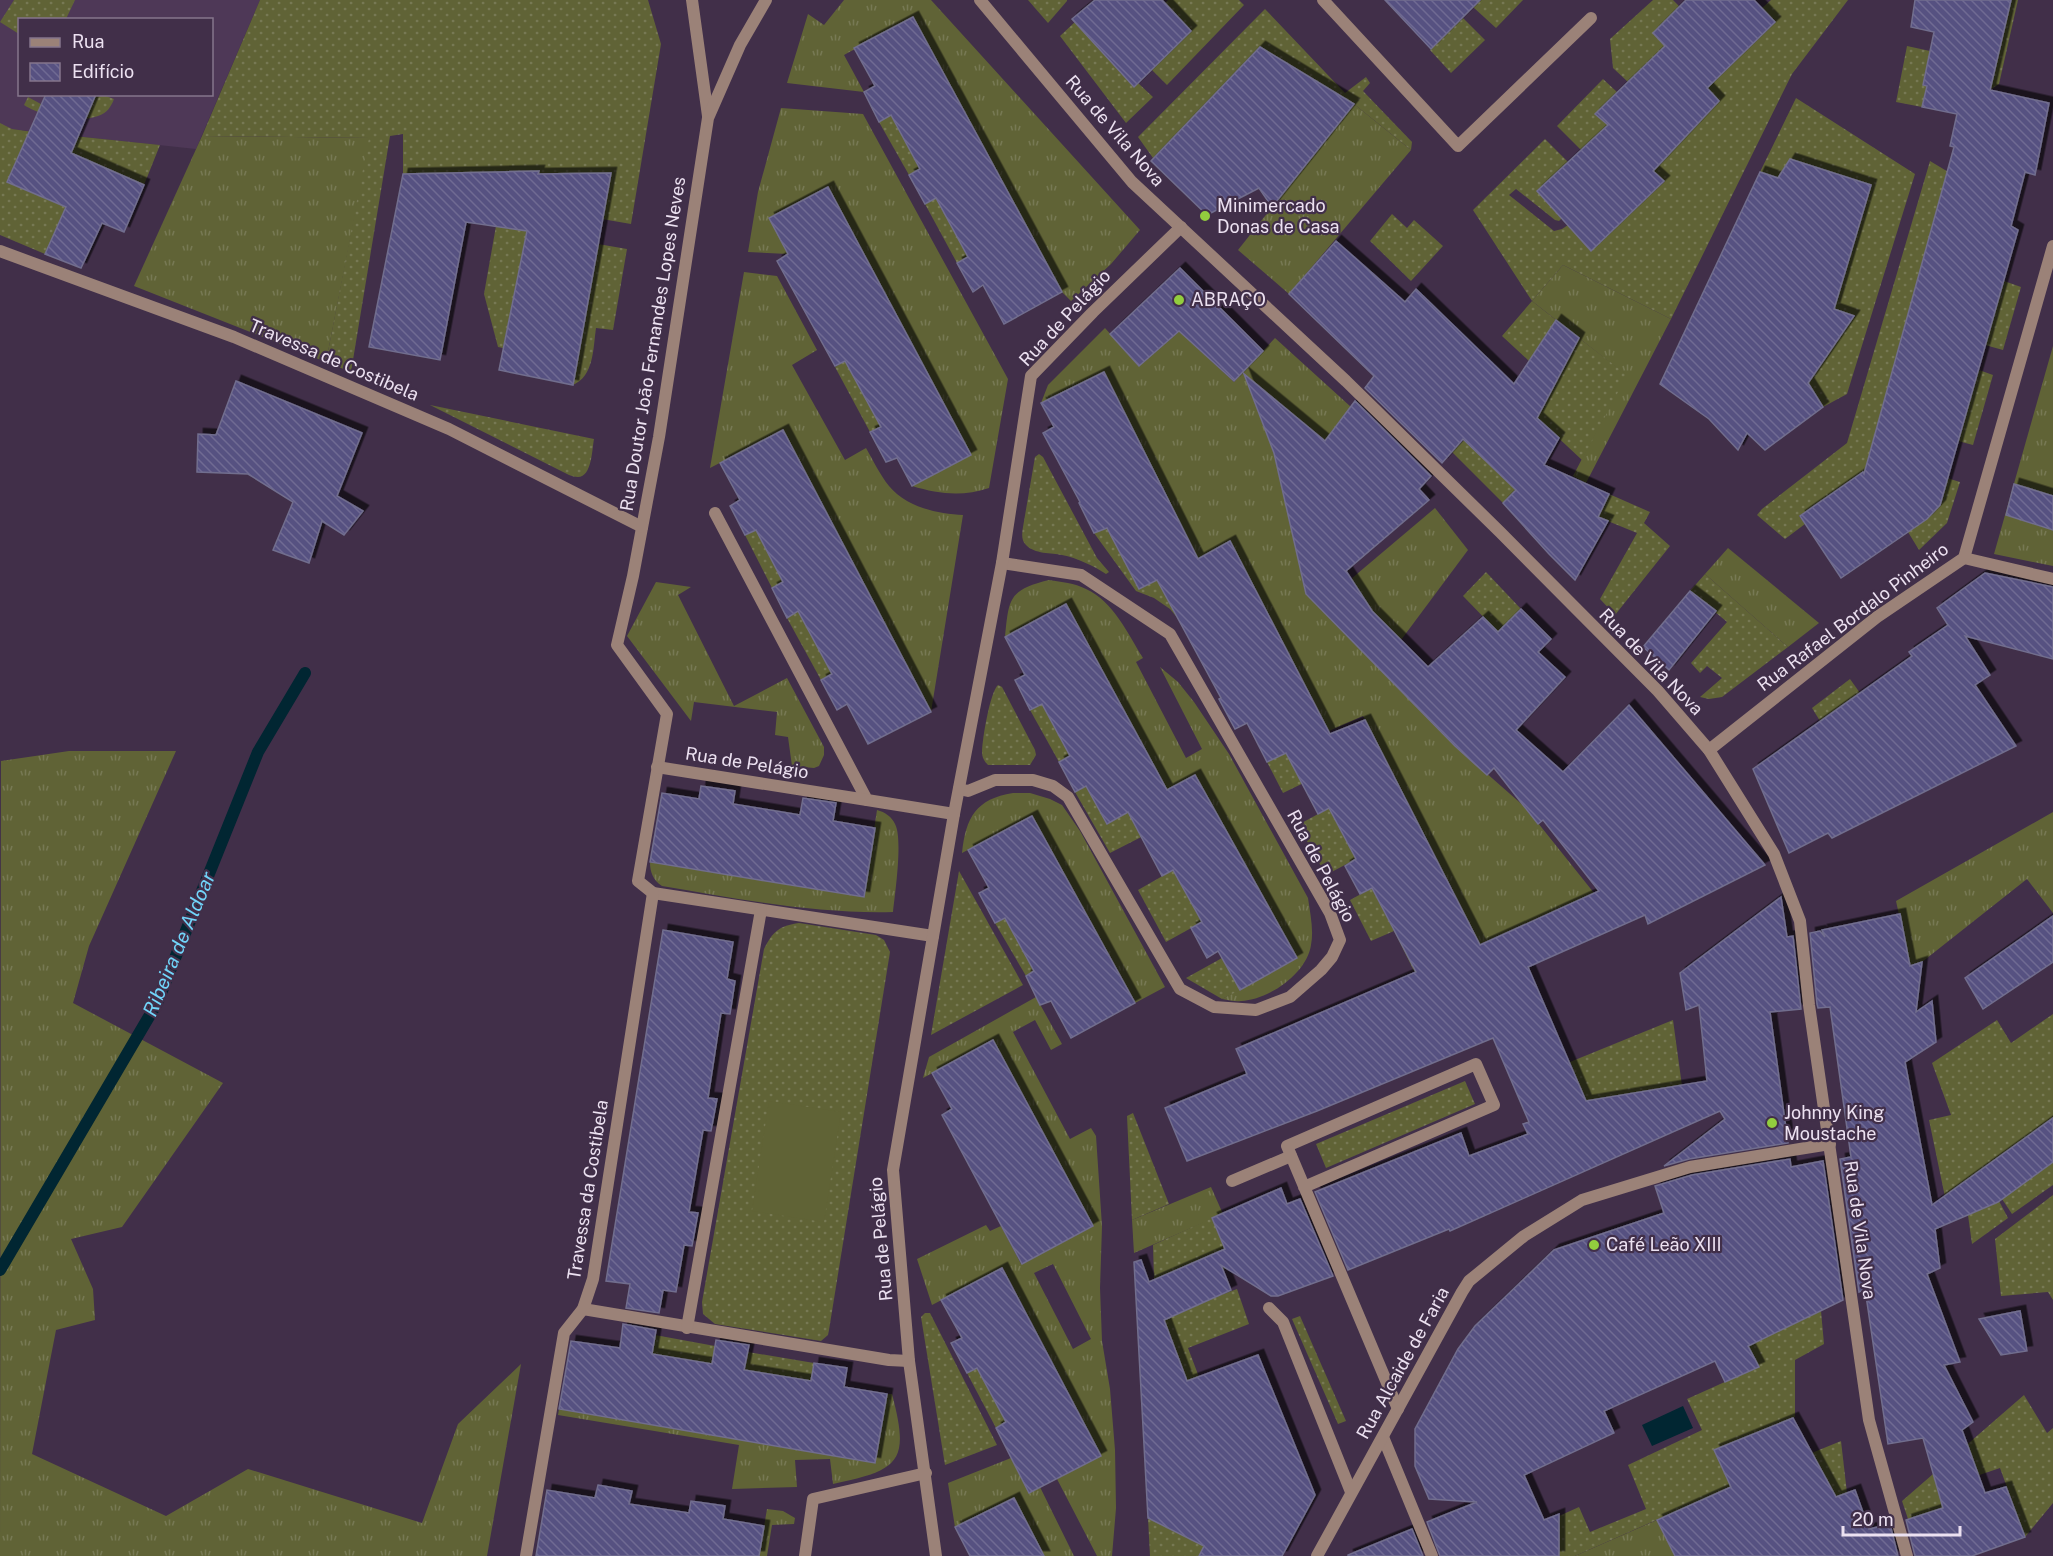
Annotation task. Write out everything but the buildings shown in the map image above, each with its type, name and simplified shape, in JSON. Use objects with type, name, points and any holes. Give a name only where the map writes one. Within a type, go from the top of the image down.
[{"type":"street","name":"Rua Doutor João Fernandes Lopes Neves","points":[[693,0],[708,118]]},
{"type":"street","name":"Rua Doutor João Fernandes Lopes Neves","points":[[657,767],[667,714],[617,645],[633,576],[659,437],[708,118],[740,45],[766,0]]},
{"type":"street","name":"Rua de Vila Nova","points":[[981,0],[1132,182],[1346,381],[1658,691],[1708,750],[1774,854],[1800,921],[1809,1005],[1869,1420],[1907,1556]]},
{"type":"street","points":[[1323,0],[1458,146],[1591,18]]},
{"type":"street","name":"Rua de Pelágio","points":[[936,1556],[909,1361],[892,1170],[954,814],[1002,563],[1031,376],[1181,227]]},
{"type":"street","name":"Rua Rafael Bordalo Pinheiro","points":[[1708,750],[1877,617],[1964,558],[2053,246]]},
{"type":"street","name":"Travessa de Costibela","points":[[0,250],[234,337],[449,429],[642,527]]},
{"type":"street","points":[[715,513],[867,800]]},
{"type":"street","points":[[1964,558],[2053,579]]},
{"type":"street","name":"Rua de Pelágio","points":[[959,789],[968,791],[995,780],[1033,780],[1053,786],[1068,797],[1180,989],[1214,1006],[1256,1010],[1290,998],[1321,970],[1332,957],[1340,940],[1330,913],[1170,634],[1081,575],[1002,563]]},
{"type":"street","name":"Rua de Pelágio","points":[[657,767],[954,814]]},
{"type":"street","points":[[657,767],[638,881],[653,893],[933,936]]},
{"type":"street","name":"Travessa da Costibela","points":[[526,1556],[564,1333],[583,1309],[593,1280],[653,893]]},
{"type":"street","points":[[687,1328],[761,910]]},
{"type":"street","points":[[1304,1186],[1494,1105],[1476,1064],[1287,1146],[1398,1409]]},
{"type":"street","name":"Rua Alcaide de Faria","points":[[1317,1556],[1462,1292],[1471,1280],[1524,1236],[1582,1200],[1600,1194],[1690,1167],[1830,1144]]},
{"type":"street","points":[[1232,1181],[1291,1156]]},
{"type":"street","name":"Rua Alcaide de Faria","points":[[1269,1308],[1283,1322],[1351,1492]]},
{"type":"street","points":[[583,1309],[687,1328],[889,1360],[909,1361]]},
{"type":"street","points":[[1383,1437],[1432,1556]]},
{"type":"street","points":[[805,1556],[813,1499],[926,1473]]},
{"type":"shaded area","points":[[0,0],[260,0],[196,149],[0,128]]},
{"type":"green space","points":[[14,0],[75,0],[66,18],[18,18],[18,33],[0,22]]},
{"type":"green space","points":[[260,0],[648,0],[661,44],[631,224],[602,219],[610,173],[570,174],[566,192],[535,188],[538,171],[403,174],[403,134],[390,136],[351,372],[326,362],[369,138],[202,136]]},
{"type":"green space","points":[[844,0],[931,0],[1140,230],[1111,264],[1071,301],[1062,292],[913,17],[844,55],[864,92],[787,83],[808,14],[824,25]]},
{"type":"green space","points":[[1028,0],[1067,0],[1067,1],[1048,23]]},
{"type":"green space","points":[[1168,0],[1239,0],[1244,5],[1167,85],[1152,70],[1191,31],[1165,3]]},
{"type":"green space","points":[[1481,0],[1523,0],[1496,28],[1473,7]]},
{"type":"green space","points":[[1653,0],[1673,0],[1680,7],[1653,33],[1665,46],[1628,82],[1613,68],[1610,39]]},
{"type":"green space","points":[[1771,0],[1848,0],[1792,74],[1671,319],[1563,265],[1532,301],[1473,210],[1545,139],[1568,162],[1537,191],[1562,218],[1559,221],[1555,220],[1516,189],[1509,195],[1554,231],[1568,225],[1591,251],[1664,182],[1653,171],[1719,101],[1707,88],[1775,22],[1762,8]]},
{"type":"green space","points":[[2011,0],[2018,0],[1999,84],[1990,90]]},
{"type":"green space","points":[[1265,9],[1345,93],[1366,77],[1370,83],[1363,91],[1412,142],[1411,150],[1354,104],[1260,48],[1153,158],[1138,137]]},
{"type":"green space","points":[[1463,18],[1485,40],[1451,73],[1430,50]]},
{"type":"green space","points":[[1075,22],[1134,86],[1138,83],[1153,97],[1126,123],[1060,36]]},
{"type":"green space","points":[[1907,46],[1930,51],[1923,85],[1927,86],[1922,107],[1896,102]]},
{"type":"green space","points":[[1603,79],[1617,92],[1595,114],[1608,125],[1581,150],[1557,126]]},
{"type":"green space","points":[[58,96],[90,108],[96,96],[114,99],[104,113],[81,119],[49,115],[24,105],[28,97],[50,109]]},
{"type":"green space","points":[[1796,98],[1915,174],[1847,394],[1823,407],[1808,383],[1854,316],[1834,309],[1870,185],[1790,159],[1778,178],[1760,172]]},
{"type":"green space","points":[[1354,104],[1411,150],[1289,294],[1238,250]]},
{"type":"green space","points":[[781,108],[863,114],[1008,379],[989,488],[969,493],[951,493],[912,486],[971,455],[828,187],[769,218],[788,254],[748,252],[758,192]]},
{"type":"green space","points":[[891,115],[920,169],[909,175],[879,122]]},
{"type":"green space","points":[[0,123],[12,129],[26,131],[160,145],[144,185],[28,135],[7,182],[66,207],[45,254],[0,235]]},
{"type":"green space","points":[[202,136],[370,138],[326,362],[134,286]]},
{"type":"green space","points":[[1930,161],[1985,194],[1866,470],[1799,516],[1805,524],[1785,539],[1757,515],[1847,443]]},
{"type":"green space","points":[[936,198],[968,257],[957,263],[925,204]]},
{"type":"green space","points":[[1392,214],[1407,228],[1414,220],[1443,246],[1411,281],[1370,241]]},
{"type":"green space","points":[[496,226],[527,231],[503,348],[498,347],[484,294]]},
{"type":"green space","points":[[598,244],[627,249],[613,330],[596,328],[589,369],[580,381],[573,385]]},
{"type":"green space","points":[[1563,265],[1671,319],[1586,483],[1573,476],[1626,375],[1532,301]]},
{"type":"green space","points":[[744,272],[777,276],[817,350],[792,365],[845,460],[866,448],[886,482],[904,499],[933,511],[963,515],[931,712],[783,430],[710,468]]},
{"type":"green space","points":[[2004,281],[2021,287],[2003,350],[1985,345]]},
{"type":"green space","points":[[1532,301],[1556,320],[1529,361],[1502,336]]},
{"type":"green space","points":[[1105,328],[1139,366],[1179,331],[1234,382],[1275,338],[1351,407],[1325,441],[1274,400],[1260,417],[1274,453],[1306,592],[1451,742],[1526,808],[1594,893],[1415,973],[1394,931],[1456,897],[1363,716],[1329,731],[1230,542],[1198,559],[1104,373],[1041,403],[1048,385]]},
{"type":"green space","points":[[1579,338],[1627,375],[1582,460],[1537,418]]},
{"type":"green space","points":[[2053,346],[2053,566],[1994,554]]},
{"type":"green space","points":[[845,361],[881,427],[870,432],[835,367]]},
{"type":"green space","points":[[1979,370],[1993,375],[1973,445],[1958,441]]},
{"type":"green space","points":[[430,405],[594,439],[589,468],[583,476],[569,475]]},
{"type":"green space","points":[[1464,440],[1516,489],[1503,503],[1452,452]]},
{"type":"green space","points":[[1039,454],[1043,457],[1097,558],[1109,572],[1106,574],[1079,560],[1038,552],[1024,543],[1023,527],[1035,457]]},
{"type":"green space","points":[[1947,478],[1960,482],[1947,523],[1919,550],[1908,532],[1927,519]]},
{"type":"green space","points":[[1609,494],[1650,512],[1644,523],[1670,546],[1615,615],[1600,599],[1637,533],[1598,517]]},
{"type":"green space","points":[[1435,508],[1468,550],[1401,640],[1372,611],[1351,579]]},
{"type":"green space","points":[[1107,528],[1139,589],[1169,574],[1179,620],[1170,609],[1154,598],[1136,591],[1094,533]]},
{"type":"green space","points":[[756,530],[783,582],[772,588],[745,535]]},
{"type":"green space","points":[[1728,548],[1819,623],[1788,647],[1705,574]]},
{"type":"green space","points":[[1486,572],[1521,609],[1498,632],[1463,596]]},
{"type":"green space","points":[[1705,574],[1788,647],[1722,697],[1709,699],[1700,697],[1722,678],[1707,666],[1700,673],[1691,663],[1727,622],[1690,591]]},
{"type":"green space","points":[[1049,580],[1086,589],[1096,594],[1112,610],[1143,658],[1136,662],[1186,758],[1202,749],[1160,667],[1178,682],[1229,754],[1308,898],[1312,933],[1308,955],[1294,975],[1263,996],[1236,1001],[1222,999],[1297,958],[1195,776],[1167,790],[1066,605],[1005,637],[1008,613],[1013,598],[1025,588]]},
{"type":"green space","points":[[656,582],[691,587],[678,595],[734,706],[787,678],[824,747],[824,755],[819,766],[814,768],[792,766],[788,737],[775,735],[777,712],[694,702],[691,721],[627,636]]},
{"type":"green space","points":[[798,611],[832,674],[821,680],[787,618]]},
{"type":"green space","points":[[1850,679],[1860,693],[1820,721],[1812,708]]},
{"type":"green space","points":[[998,685],[1002,687],[1035,750],[1036,755],[1030,765],[988,765],[983,758],[982,746],[987,717]]},
{"type":"green space","points":[[1042,704],[1070,756],[1059,762],[1030,710]]},
{"type":"green space","points":[[1298,747],[1314,778],[1283,793],[1267,762]]},
{"type":"green space","points":[[69,751],[176,751],[89,946],[73,1003],[223,1083],[122,1227],[71,1239],[93,1289],[95,1320],[56,1330],[32,1454],[166,1516],[248,1469],[422,1523],[458,1424],[521,1364],[487,1556],[0,1556],[1,761]]},
{"type":"green space","points":[[1086,786],[1107,824],[1137,807],[1151,832],[1110,853],[1075,792]]},
{"type":"green space","points":[[1013,793],[1030,793],[1062,805],[1080,831],[1165,987],[1135,1003],[1032,816],[962,853],[966,829],[975,812],[990,800]]},
{"type":"green space","points":[[1329,808],[1356,859],[1326,875],[1298,825]]},
{"type":"green space","points":[[877,810],[890,817],[897,831],[898,867],[893,912],[835,911],[719,896],[662,886],[651,872],[650,862],[864,896]]},
{"type":"green space","points":[[2053,812],[2053,913],[2027,879],[1922,962],[1910,965],[1896,901]]},
{"type":"green space","points":[[1173,870],[1202,922],[1166,942],[1138,890]]},
{"type":"green space","points":[[959,871],[1023,985],[931,1035]]},
{"type":"green space","points":[[1372,888],[1394,931],[1371,941],[1350,900]]},
{"type":"green space","points":[[1005,918],[1034,971],[1026,976],[995,923]]},
{"type":"green space","points":[[799,923],[876,935],[884,940],[890,952],[829,1330],[828,1335],[821,1341],[715,1324],[703,1314],[702,1302],[764,949],[777,930]]},
{"type":"green space","points":[[1222,958],[1240,990],[1222,999],[1186,978]]},
{"type":"green space","points":[[1036,997],[1062,1044],[1051,1050],[1035,1020],[1013,1032],[1070,1139],[1091,1128],[1096,1136],[1102,1226],[1100,1288],[1102,1341],[1110,1389],[1115,1450],[1116,1508],[1112,1556],[1097,1556],[1057,1479],[1101,1455],[1003,1268],[932,1305],[917,1259],[986,1225],[990,1231],[1001,1226],[1021,1264],[1093,1226],[993,1041],[923,1078],[929,1057]],"holes":[[[1053,1264],[1091,1339],[1073,1349],[1034,1273]]]},
{"type":"green space","points":[[2053,1014],[2053,1118],[1945,1197],[1929,1120],[1951,1115],[1932,1063],[1997,1020],[2011,1043]]},
{"type":"green space","points":[[1673,1020],[1682,1086],[1586,1101],[1570,1062]]},
{"type":"green space","points":[[1465,1081],[1475,1104],[1326,1168],[1316,1144]]},
{"type":"green space","points":[[769,1101],[841,1112],[824,1222],[752,1211]]},
{"type":"green space","points":[[1133,1113],[1169,1204],[1132,1220],[1127,1116]]},
{"type":"green space","points":[[2053,1162],[2053,1185],[2012,1214],[2002,1199]]},
{"type":"green space","points":[[1211,1187],[1223,1214],[1134,1253],[1132,1220]]},
{"type":"green space","points":[[2053,1195],[2053,1300],[2048,1292],[2001,1296],[1995,1239]]},
{"type":"green space","points":[[1999,1201],[2008,1218],[1972,1244],[1968,1215]]},
{"type":"green space","points":[[1212,1218],[1232,1266],[1212,1275],[1221,1295],[1237,1289],[1249,1324],[1188,1348],[1199,1377],[1199,1403],[1143,1426],[1142,1412],[1157,1405],[1170,1273],[1154,1279],[1153,1245]]},
{"type":"green space","points":[[1821,1311],[1824,1344],[1795,1360],[1795,1417],[1715,1451],[1731,1487],[1575,1556],[1559,1556],[1559,1516],[1579,1507],[1590,1532],[1646,1509],[1628,1465],[1702,1430],[1687,1399],[1758,1367],[1748,1346]]},
{"type":"green space","points":[[925,1313],[930,1313],[997,1445],[945,1465],[921,1317]]},
{"type":"green space","points":[[1300,1316],[1346,1421],[1338,1424],[1292,1319]]},
{"type":"green space","points":[[655,1335],[715,1346],[712,1364],[652,1354]]},
{"type":"green space","points":[[748,1352],[814,1363],[811,1381],[745,1370]]},
{"type":"green space","points":[[977,1368],[1006,1422],[996,1428],[967,1373]]},
{"type":"green space","points":[[887,1394],[892,1394],[900,1435],[899,1449],[894,1459],[886,1467],[873,1474],[833,1484],[830,1459],[795,1460],[797,1487],[732,1489],[739,1445],[558,1415],[559,1409],[875,1463]]},
{"type":"green space","points":[[2024,1395],[2047,1433],[2053,1428],[2053,1503],[2025,1537],[2000,1468],[1938,1489],[1943,1508],[1908,1519],[1902,1501]]},
{"type":"green space","points":[[1841,1441],[1847,1493],[1822,1503],[1802,1457]]},
{"type":"green space","points":[[1011,1458],[1029,1493],[1040,1487],[1074,1556],[1044,1556],[1014,1498],[955,1527],[948,1483]]},
{"type":"green space","points":[[767,1509],[783,1511],[795,1518],[794,1524],[772,1525],[767,1556],[759,1556]]},
{"type":"green space","points":[[1148,1518],[1204,1546],[1199,1556],[1150,1556]]},
{"type":"green space","points":[[1657,1520],[1675,1556],[1575,1556]]},
{"type":"water","points":[[1683,1406],[1693,1428],[1652,1446],[1642,1425]]},
{"type":"waterway","name":"Ribeira de Aldoar","points":[[0,1270],[157,1003],[258,752],[305,673]]},
{"type":"place","name":"Minimercado Donas de Casa","points":[[1205,216]]},
{"type":"place","name":"ABRAÇO","points":[[1179,300]]},
{"type":"place","name":"Johnny King Moustache","points":[[1772,1123]]},
{"type":"place","name":"Café Leão XIII","points":[[1594,1245]]}]
